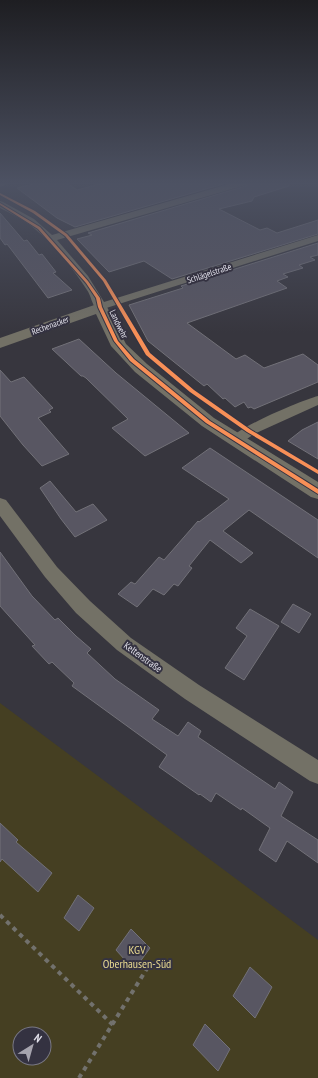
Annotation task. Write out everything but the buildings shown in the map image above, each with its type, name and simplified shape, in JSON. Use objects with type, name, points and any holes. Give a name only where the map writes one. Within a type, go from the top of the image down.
[{"type":"street","name":"Landwehr","points":[[43,232],[87,282],[98,298],[100,307],[116,341],[124,352],[196,413],[318,492]]},
{"type":"street","points":[[50,239],[73,232]]},
{"type":"street","points":[[313,240],[318,247]]},
{"type":"street","name":"Schlägelstraße","points":[[100,307],[313,240]]},
{"type":"street","name":"Rechenacker","points":[[0,343],[100,307]]},
{"type":"street","points":[[236,440],[249,430],[318,400]]},
{"type":"street","name":"Keltenstraße","points":[[0,504],[51,572],[83,607],[113,635],[192,692],[318,773]]},
{"type":"path","points":[[0,915],[113,1025]]},
{"type":"path","points":[[79,1078],[152,962]]},
{"type":"green space","name":"KGV Oberhausen-Süd","points":[[0,703],[318,940],[318,1078],[0,1078]]},
{"type":"cycle path","points":[[43,232],[87,282],[98,298],[100,307],[116,341],[132,360],[208,422],[318,492]]},
{"type":"cycle path","points":[[62,232],[105,281],[148,354],[192,391],[249,431],[318,472]]}]
